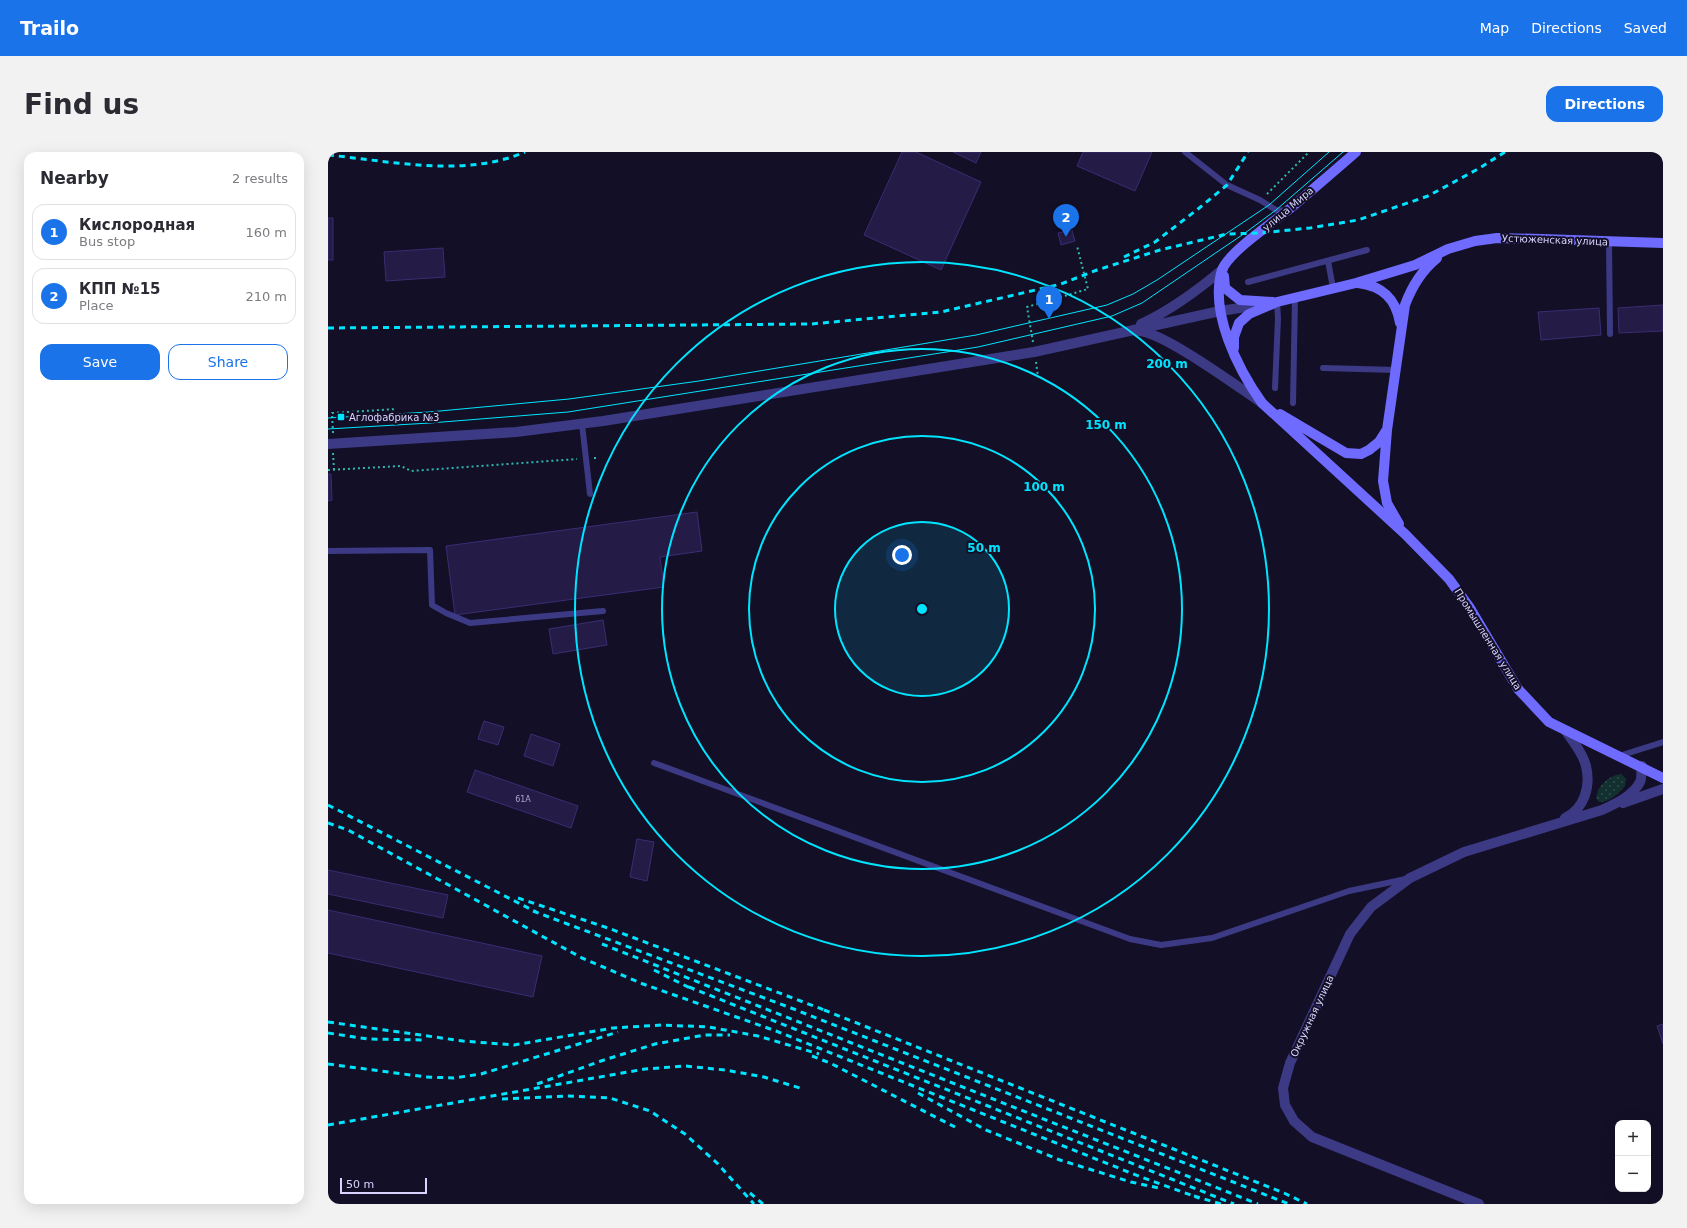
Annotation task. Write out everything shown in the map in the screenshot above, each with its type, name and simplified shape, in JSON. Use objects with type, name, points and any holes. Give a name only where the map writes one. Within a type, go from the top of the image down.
[{"type":"main road","name":"улица Мира","points":[[1223,269],[1240,247],[1287,211],[1356,152]]},
{"type":"main road","name":"Устюженская улица","points":[[1448,249],[1475,241],[1497,238],[1663,243]]},
{"type":"main road","points":[[1234,358],[1234,337],[1239,323],[1249,314],[1277,302],[1356,283],[1414,265],[1448,249]]},
{"type":"main road","points":[[1405,534],[1387,503],[1383,481],[1387,430],[1401,331],[1405,305],[1412,287],[1430,263],[1448,249]]},
{"type":"main road","points":[[1223,269],[1225,288],[1240,300],[1277,302]]},
{"type":"main road","points":[[1223,269],[1218,292],[1220,311],[1234,358],[1250,386],[1262,403],[1405,534]]},
{"type":"main road","points":[[1356,283],[1366,284],[1381,289],[1392,300],[1399,315],[1401,331]]},
{"type":"main road","points":[[1262,403],[1346,453],[1361,454],[1369,450],[1379,442],[1387,430]]},
{"type":"main road","name":"Промышленная улица","points":[[1405,534],[1449,579],[1470,608],[1518,689],[1549,722],[1642,766],[1663,778]]},
{"type":"street","points":[[1123,332],[1165,312],[1185,299],[1223,269]]},
{"type":"street","points":[[330,444],[516,432],[582,424],[1034,352],[1220,311],[1277,302]]},
{"type":"street","points":[[1123,332],[1142,331],[1157,336],[1262,403]]},
{"type":"street","points":[[1545,828],[1573,814],[1584,800],[1588,784],[1586,766],[1579,750],[1566,731]]},
{"type":"street","points":[[1602,810],[1619,802],[1632,792],[1640,781],[1642,766]]},
{"type":"street","points":[[1545,828],[1663,789]]},
{"type":"street","name":"Окружная улица","points":[[1479,1204],[1312,1137],[1294,1120],[1285,1105],[1283,1088],[1290,1063],[1350,934],[1371,907],[1410,878],[1464,852],[1545,828]]},
{"type":"lane","points":[[1185,152],[1227,184],[1260,200],[1276,210],[1287,211]]},
{"type":"lane","points":[[1609,241],[1610,334]]},
{"type":"lane","points":[[1248,282],[1367,250]]},
{"type":"lane","points":[[1328,261],[1333,288]]},
{"type":"lane","points":[[1293,402],[1295,298]]},
{"type":"lane","points":[[1275,388],[1278,318],[1277,302]]},
{"type":"lane","points":[[1323,368],[1396,370]]},
{"type":"lane","points":[[582,424],[590,494]]},
{"type":"lane","points":[[328,551],[430,550],[432,605],[446,613],[470,623],[602,611]]},
{"type":"lane","points":[[1619,756],[1663,742]]},
{"type":"lane","points":[[654,763],[1130,939],[1161,945],[1212,938],[1349,891],[1410,878]]},
{"type":"path","points":[[1260,200],[1309,152]]},
{"type":"path","points":[[1038,376],[1028,307],[1088,289],[1077,246]]},
{"type":"path","points":[[334,470],[330,444],[332,413],[396,409]]},
{"type":"path","points":[[328,470],[401,466],[411,471],[599,458]]},
{"type":"green space","points":[[1621,774],[1626,779],[1625,786],[1617,795],[1607,801],[1599,802],[1596,798],[1601,785],[1608,779]]},
{"type":"building","points":[[902,152],[916,152],[981,182],[941,270],[864,235]]},
{"type":"building","points":[[953,152],[981,152],[976,163]]},
{"type":"building","points":[[1083,152],[1152,152],[1135,191],[1077,166]]},
{"type":"building","points":[[328,218],[333,218],[333,260],[328,260]]},
{"type":"building","points":[[1072,230],[1075,241],[1061,245],[1058,233]]},
{"type":"building","points":[[443,248],[445,277],[386,281],[384,252]]},
{"type":"building","points":[[1663,305],[1663,331],[1619,333],[1618,308]]},
{"type":"building","points":[[1599,308],[1601,335],[1541,340],[1538,312]]},
{"type":"building","points":[[328,474],[331,474],[332,500],[328,501]]},
{"type":"building","points":[[697,512],[702,551],[660,557],[664,587],[455,615],[446,546]]},
{"type":"building","points":[[603,620],[607,645],[553,654],[549,629]]},
{"type":"building","points":[[484,721],[504,727],[498,745],[478,739]]},
{"type":"building","points":[[531,734],[560,744],[553,766],[524,756]]},
{"type":"building","points":[[475,770],[578,806],[571,828],[467,792]]},
{"type":"building","points":[[637,839],[654,842],[647,881],[630,877]]},
{"type":"building","points":[[328,870],[448,895],[443,918],[328,894]]},
{"type":"building","points":[[328,910],[542,956],[533,997],[328,953]]},
{"type":"building","points":[[1663,1024],[1663,1044],[1657,1026]]},
{"type":"tram line","points":[[328,418],[429,412],[569,399],[699,381],[976,335],[1107,305],[1133,294],[1157,280],[1269,205],[1329,152]]},
{"type":"tram line","points":[[328,429],[430,423],[568,412],[978,347],[1112,316],[1142,303],[1245,233],[1276,210],[1343,152]]},
{"type":"railway","points":[[328,155],[402,164],[453,166],[502,160],[525,152]]},
{"type":"railway","points":[[1124,257],[1155,242],[1227,185],[1248,152]]},
{"type":"railway","points":[[328,328],[811,324],[941,312],[1061,284],[1097,270],[1160,250],[1227,234],[1260,233],[1310,228],[1358,220],[1428,196],[1478,169],[1505,152]]},
{"type":"railway","points":[[328,805],[538,913]]},
{"type":"railway","points":[[328,823],[348,830],[582,958],[643,984],[776,1031],[1141,1177],[1199,1198]]},
{"type":"railway","points":[[518,898],[608,928],[827,1011]]},
{"type":"railway","points":[[533,911],[791,1008],[1289,1204]]},
{"type":"railway","points":[[602,944],[1258,1204]]},
{"type":"railway","points":[[654,970],[694,990]]},
{"type":"railway","points":[[689,987],[1234,1204]]},
{"type":"railway","points":[[824,1010],[1284,1193],[1307,1204]]},
{"type":"railway","points":[[328,1022],[463,1041],[514,1045],[613,1028],[662,1025],[709,1027],[758,1036],[819,1054]]},
{"type":"railway","points":[[328,1064],[426,1077],[454,1078],[481,1074],[618,1032]]},
{"type":"railway","points":[[328,1033],[368,1039],[423,1040]]},
{"type":"railway","points":[[537,1084],[601,1061],[655,1044],[705,1035],[730,1035]]},
{"type":"railway","points":[[812,1056],[830,1063],[955,1127]]},
{"type":"railway","points":[[328,1125],[645,1069],[685,1066],[725,1070],[764,1077],[803,1089]]},
{"type":"railway","points":[[918,1093],[986,1130],[1060,1160],[1131,1182],[1159,1188]]},
{"type":"railway","points":[[502,1099],[567,1096],[610,1098],[650,1111],[685,1134],[717,1163],[754,1204]]},
{"type":"railway","points":[[750,1193],[763,1204]]},
{"type":"railway","points":[[1194,1196],[1221,1204]]},
{"type":"place","name":"КПП №15","points":[[1066,237]]},
{"type":"place","name":"Кислородная","points":[[1049,319]]},
{"type":"place","name":"Аглофабрика №3","points":[[341,417]]}]
